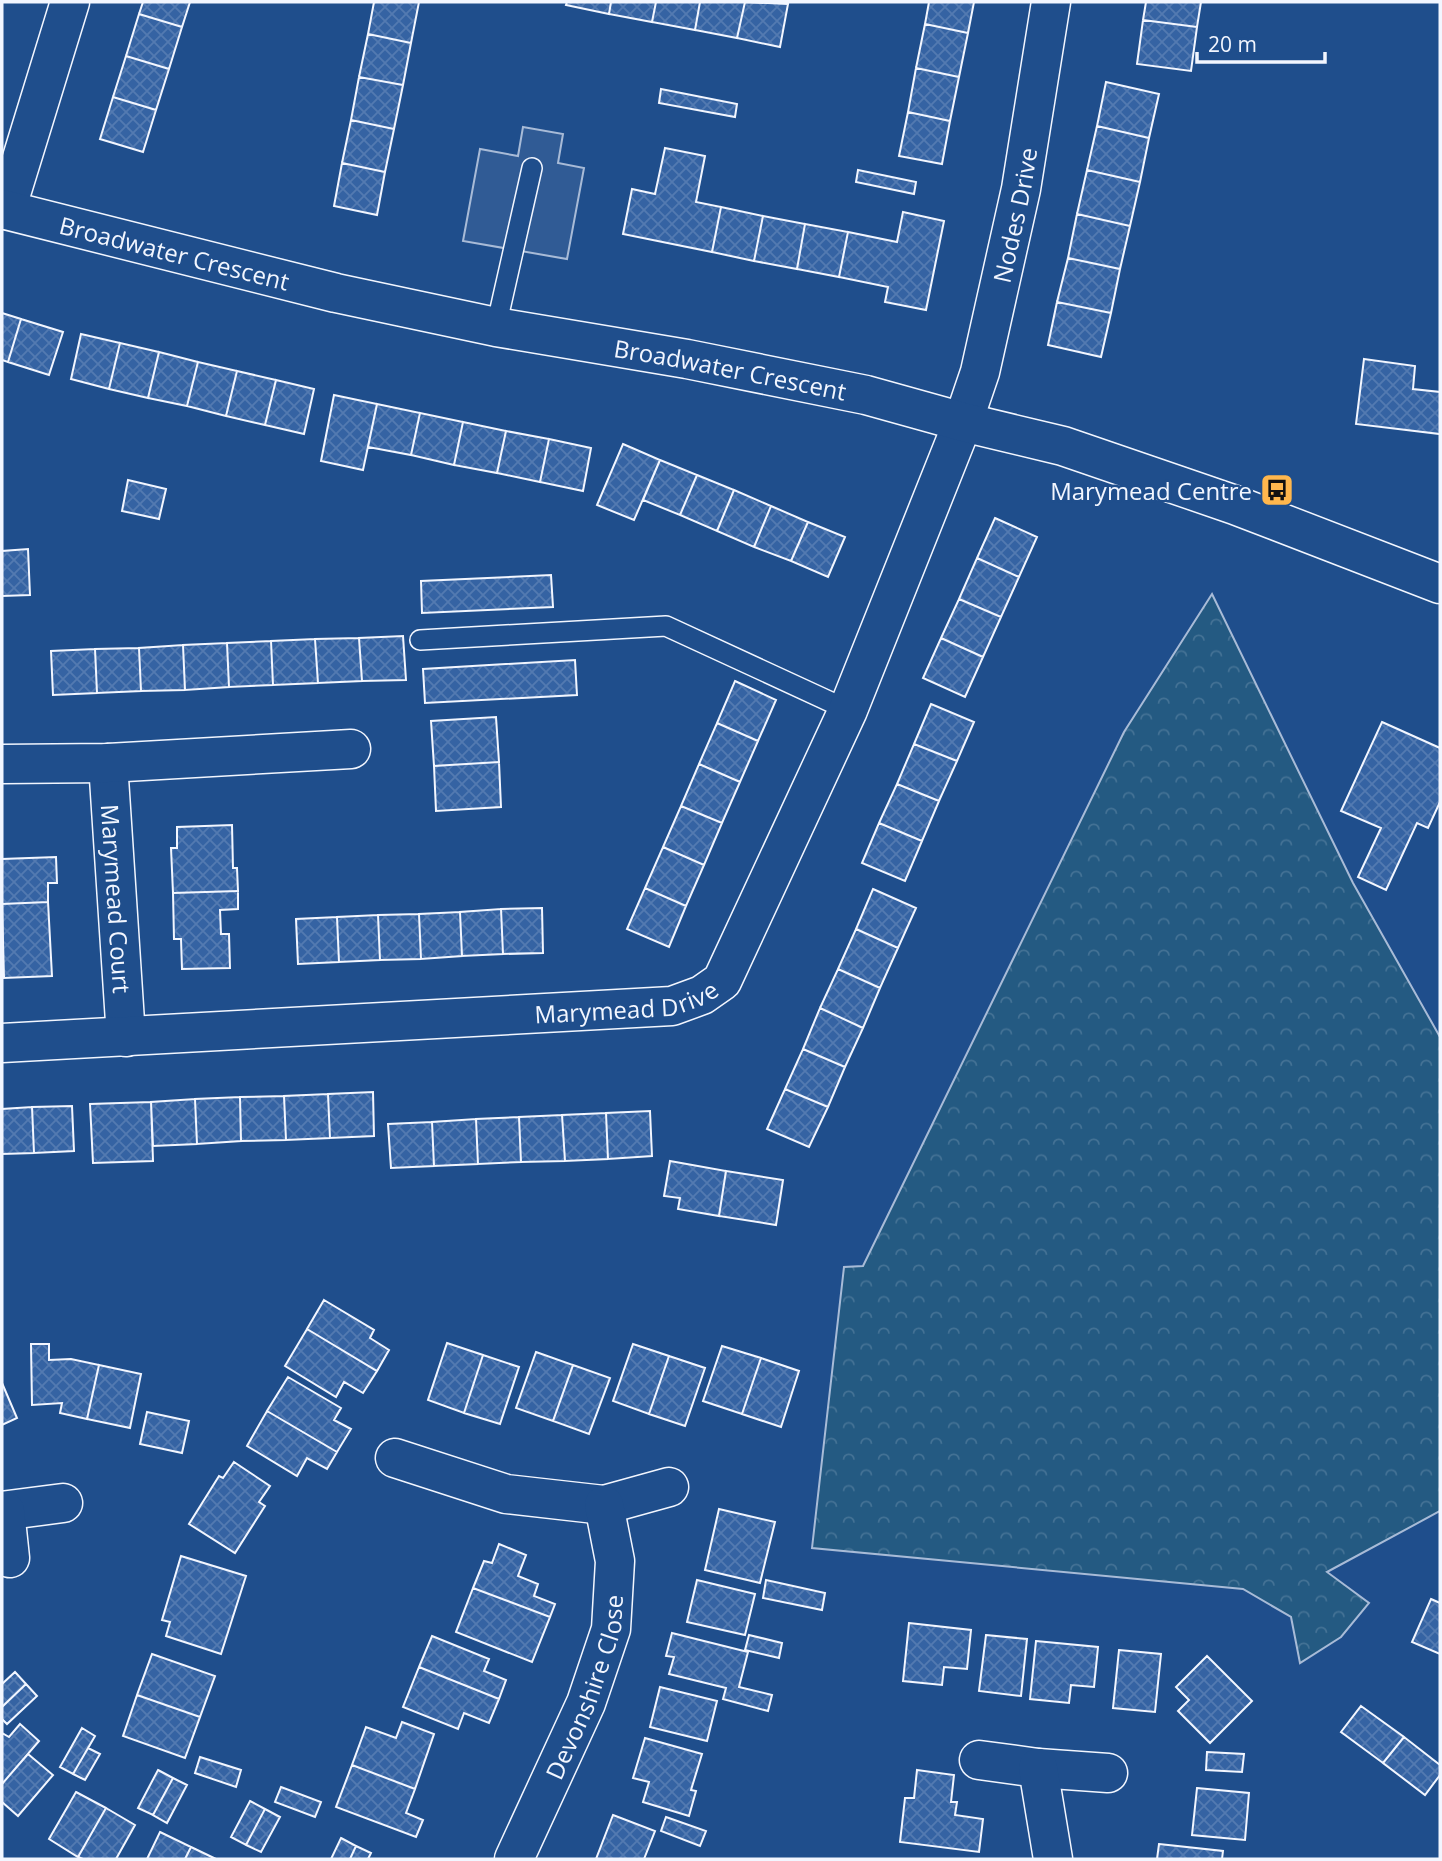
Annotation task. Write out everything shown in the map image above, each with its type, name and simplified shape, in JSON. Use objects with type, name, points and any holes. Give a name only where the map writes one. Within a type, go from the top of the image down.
[{"type":"street","points":[[4,209],[70,2]]},
{"type":"street","name":"Nodes Drive","points":[[963,422],[984,360],[1021,189],[1051,2]]},
{"type":"street","name":"Broadwater Crescent","points":[[4,209],[337,293],[496,327],[687,359],[866,395],[1075,450],[1235,505],[1440,584]]},
{"type":"street","name":"Marymead Drive","points":[[2,1043],[672,1006],[702,995],[722,981],[848,710],[963,422]]},
{"type":"street","points":[[2,764],[108,763],[351,749]]},
{"type":"street","name":"Marymead Court","points":[[108,763],[126,1037]]},
{"type":"street","points":[[395,1458],[506,1494],[604,1505],[668,1487]]},
{"type":"street","points":[[10,1558],[3,1511],[63,1503]]},
{"type":"street","name":"Devonshire Close","points":[[514,1859],[586,1703],[611,1629],[615,1560],[604,1505]]},
{"type":"street","points":[[979,1760],[1108,1773]]},
{"type":"street","points":[[1038,1768],[1053,1859]]},
{"type":"lane","points":[[496,327],[533,168]]},
{"type":"lane","points":[[420,640],[666,626],[848,710]]},
{"type":"green space","points":[[1212,594],[1353,883],[1440,1037],[1440,1511],[1327,1572],[1369,1603],[1341,1637],[1300,1663],[1291,1617],[1243,1589],[812,1548],[844,1267],[863,1266],[1124,732]]},
{"type":"shaded area","points":[[523,127],[563,134],[558,163],[584,168],[567,259],[463,241],[480,149],[518,156]]},
{"type":"building","points":[[143,2],[190,2],[182,27],[139,14]]},
{"type":"building","points":[[374,2],[419,2],[411,43],[368,34]]},
{"type":"building","points":[[567,2],[611,2],[609,14],[566,5]]},
{"type":"building","points":[[611,2],[656,2],[652,22],[609,14]]},
{"type":"building","points":[[656,2],[700,2],[695,30],[652,22]]},
{"type":"building","points":[[700,2],[745,2],[737,38],[695,30]]},
{"type":"building","points":[[745,2],[788,4],[780,47],[737,38]]},
{"type":"building","points":[[929,2],[974,2],[968,33],[925,24]]},
{"type":"building","points":[[1146,2],[1201,2],[1197,27],[1143,20]]},
{"type":"building","points":[[139,14],[182,27],[169,69],[126,56]]},
{"type":"building","points":[[1143,20],[1197,27],[1191,71],[1137,64]]},
{"type":"building","points":[[925,24],[968,33],[959,77],[916,68]]},
{"type":"building","points":[[368,34],[411,43],[403,85],[359,77]]},
{"type":"building","points":[[126,56],[169,69],[156,110],[113,97]]},
{"type":"building","points":[[916,68],[959,77],[950,121],[908,112]]},
{"type":"building","points":[[359,77],[403,85],[394,129],[351,120]]},
{"type":"building","points":[[1106,82],[1159,94],[1149,138],[1097,126]]},
{"type":"building","points":[[661,89],[737,104],[735,117],[659,103]]},
{"type":"building","points":[[113,97],[156,110],[143,152],[100,139]]},
{"type":"building","points":[[908,112],[950,121],[942,164],[899,156]]},
{"type":"building","points":[[351,120],[394,129],[385,172],[342,163]]},
{"type":"building","points":[[1097,126],[1149,138],[1140,182],[1087,170]]},
{"type":"building","points":[[665,148],[705,156],[696,202],[721,207],[712,252],[623,234],[632,189],[655,194]]},
{"type":"building","points":[[342,163],[385,172],[377,215],[334,206]]},
{"type":"building","points":[[858,170],[916,182],[914,194],[856,182]]},
{"type":"building","points":[[1087,170],[1140,182],[1130,226],[1077,214]]},
{"type":"building","points":[[721,207],[763,216],[754,261],[712,252]]},
{"type":"building","points":[[903,212],[944,221],[926,310],[885,302],[888,287],[839,277],[848,232],[897,242]]},
{"type":"building","points":[[1077,214],[1130,226],[1120,269],[1068,258]]},
{"type":"building","points":[[763,216],[805,224],[797,269],[754,261]]},
{"type":"building","points":[[805,224],[848,232],[839,277],[797,269]]},
{"type":"building","points":[[1068,258],[1120,269],[1111,313],[1057,302]]},
{"type":"building","points":[[1057,302],[1111,313],[1101,357],[1048,345]]},
{"type":"building","points":[[2,313],[21,319],[8,362],[2,360]]},
{"type":"building","points":[[21,319],[63,332],[49,375],[8,362]]},
{"type":"building","points":[[81,334],[120,343],[109,389],[71,379]]},
{"type":"building","points":[[120,343],[159,352],[148,398],[109,389]]},
{"type":"building","points":[[159,352],[198,362],[187,406],[148,398]]},
{"type":"building","points":[[1364,359],[1415,366],[1413,389],[1440,392],[1440,434],[1356,424]]},
{"type":"building","points":[[198,362],[237,371],[226,416],[187,406]]},
{"type":"building","points":[[237,371],[276,380],[265,425],[226,416]]},
{"type":"building","points":[[276,380],[314,389],[304,434],[265,425]]},
{"type":"building","points":[[334,395],[377,404],[363,470],[321,461]]},
{"type":"building","points":[[377,404],[420,413],[411,455],[368,447]]},
{"type":"building","points":[[420,413],[463,422],[454,465],[411,455]]},
{"type":"building","points":[[463,422],[506,431],[497,473],[454,465]]},
{"type":"building","points":[[506,431],[549,439],[540,482],[497,473]]},
{"type":"building","points":[[549,439],[591,448],[583,491],[540,482]]},
{"type":"building","points":[[623,444],[660,460],[634,520],[597,505]]},
{"type":"building","points":[[660,460],[697,475],[680,515],[643,500]]},
{"type":"building","points":[[697,475],[734,490],[717,531],[680,515]]},
{"type":"building","points":[[128,480],[166,489],[159,519],[122,511]]},
{"type":"building","points":[[734,490],[771,506],[754,547],[717,531]]},
{"type":"building","points":[[771,506],[808,522],[791,561],[754,547]]},
{"type":"building","points":[[995,518],[1037,537],[1019,577],[977,558]]},
{"type":"building","points":[[808,522],[845,537],[828,577],[791,561]]},
{"type":"building","points":[[28,549],[30,595],[2,596],[2,551]]},
{"type":"building","points":[[977,558],[1019,577],[1001,617],[959,599]]},
{"type":"building","points":[[551,575],[553,607],[422,613],[421,581]]},
{"type":"building","points":[[959,599],[1001,617],[983,657],[941,638]]},
{"type":"building","points":[[403,636],[406,680],[362,681],[359,638]]},
{"type":"building","points":[[359,638],[362,681],[318,683],[315,639]]},
{"type":"building","points":[[941,638],[983,657],[965,697],[923,678]]},
{"type":"building","points":[[315,639],[318,683],[273,685],[271,641]]},
{"type":"building","points":[[271,641],[273,685],[229,687],[227,643]]},
{"type":"building","points":[[227,643],[229,687],[185,690],[183,645]]},
{"type":"building","points":[[183,645],[185,690],[141,691],[139,648]]},
{"type":"building","points":[[139,648],[141,691],[97,693],[95,649]]},
{"type":"building","points":[[95,649],[97,693],[53,695],[51,651]]},
{"type":"building","points":[[575,660],[577,695],[425,703],[423,669]]},
{"type":"building","points":[[735,681],[776,700],[758,741],[717,723]]},
{"type":"building","points":[[931,704],[974,722],[957,761],[914,744]]},
{"type":"building","points":[[496,717],[499,762],[434,766],[431,721]]},
{"type":"building","points":[[1382,722],[1440,748],[1440,802],[1428,828],[1417,823],[1386,890],[1358,877],[1381,828],[1341,811]]},
{"type":"building","points":[[717,723],[758,741],[740,782],[699,764]]},
{"type":"building","points":[[914,744],[957,761],[939,801],[897,784]]},
{"type":"building","points":[[499,762],[501,807],[436,811],[434,766]]},
{"type":"building","points":[[699,764],[740,782],[722,823],[681,806]]},
{"type":"building","points":[[897,784],[939,801],[922,841],[879,823]]},
{"type":"building","points":[[681,806],[722,823],[704,865],[663,847]]},
{"type":"building","points":[[879,823],[922,841],[905,881],[862,863]]},
{"type":"building","points":[[232,825],[233,868],[237,868],[238,891],[173,893],[171,848],[177,848],[177,827]]},
{"type":"building","points":[[663,847],[704,865],[686,906],[645,888]]},
{"type":"building","points":[[56,857],[57,883],[48,883],[48,902],[2,904],[2,859]]},
{"type":"building","points":[[645,888],[686,906],[669,947],[627,929]]},
{"type":"building","points":[[873,889],[916,908],[898,948],[856,929]]},
{"type":"building","points":[[238,891],[238,909],[220,910],[221,934],[229,934],[230,968],[182,969],[181,939],[174,939],[173,893]]},
{"type":"building","points":[[48,902],[52,976],[4,978],[2,904]]},
{"type":"building","points":[[542,908],[543,953],[503,954],[501,909]]},
{"type":"building","points":[[501,909],[503,954],[462,956],[460,912]]},
{"type":"building","points":[[460,912],[462,956],[421,959],[419,914]]},
{"type":"building","points":[[419,914],[421,959],[380,960],[378,915]]},
{"type":"building","points":[[378,915],[380,960],[339,962],[337,917]]},
{"type":"building","points":[[337,917],[339,962],[298,964],[296,919]]},
{"type":"building","points":[[856,929],[898,948],[880,988],[838,969]]},
{"type":"building","points":[[838,969],[880,988],[863,1028],[820,1008]]},
{"type":"building","points":[[820,1008],[863,1028],[845,1067],[803,1049]]},
{"type":"building","points":[[803,1049],[845,1067],[828,1107],[785,1089]]},
{"type":"building","points":[[785,1089],[828,1107],[809,1147],[767,1129]]},
{"type":"building","points":[[373,1092],[374,1136],[330,1138],[328,1094]]},
{"type":"building","points":[[328,1094],[330,1138],[286,1140],[284,1096]]},
{"type":"building","points":[[284,1096],[286,1140],[241,1141],[240,1097]]},
{"type":"building","points":[[240,1097],[241,1141],[197,1144],[195,1099]]},
{"type":"building","points":[[195,1099],[197,1144],[153,1146],[151,1102]]},
{"type":"building","points":[[151,1102],[153,1161],[93,1163],[90,1104]]},
{"type":"building","points":[[72,1106],[74,1151],[34,1153],[32,1107]]},
{"type":"building","points":[[32,1107],[34,1153],[2,1154],[2,1109]]},
{"type":"building","points":[[650,1111],[652,1156],[608,1159],[606,1113]]},
{"type":"building","points":[[606,1113],[608,1159],[565,1161],[562,1115]]},
{"type":"building","points":[[562,1115],[565,1161],[521,1162],[519,1117]]},
{"type":"building","points":[[519,1117],[521,1162],[478,1164],[476,1119]]},
{"type":"building","points":[[476,1119],[478,1164],[434,1166],[432,1122]]},
{"type":"building","points":[[432,1122],[434,1166],[391,1168],[388,1124]]},
{"type":"building","points":[[670,1161],[726,1171],[719,1216],[678,1209],[680,1198],[664,1196]]},
{"type":"building","points":[[726,1171],[783,1180],[776,1225],[719,1216]]},
{"type":"building","points":[[324,1300],[374,1330],[370,1338],[389,1350],[377,1371],[307,1329]]},
{"type":"building","points":[[307,1329],[377,1371],[363,1393],[344,1382],[336,1397],[285,1366]]},
{"type":"building","points":[[447,1343],[483,1355],[464,1413],[428,1400]]},
{"type":"building","points":[[31,1344],[49,1344],[49,1360],[71,1359],[99,1365],[87,1419],[60,1413],[62,1403],[32,1405]]},
{"type":"building","points":[[633,1344],[669,1356],[649,1414],[613,1401]]},
{"type":"building","points":[[722,1346],[761,1358],[742,1414],[703,1401]]},
{"type":"building","points":[[536,1352],[573,1365],[553,1421],[516,1408]]},
{"type":"building","points":[[483,1355],[519,1367],[500,1424],[464,1413]]},
{"type":"building","points":[[669,1356],[705,1368],[685,1426],[649,1414]]},
{"type":"building","points":[[761,1358],[799,1371],[781,1427],[742,1414]]},
{"type":"building","points":[[99,1365],[141,1374],[130,1428],[87,1419]]},
{"type":"building","points":[[573,1365],[610,1378],[589,1434],[553,1421]]},
{"type":"building","points":[[288,1377],[341,1408],[334,1420],[351,1429],[337,1452],[267,1411]]},
{"type":"building","points":[[2,1383],[17,1418],[2,1425]]},
{"type":"building","points":[[267,1411],[337,1452],[327,1469],[307,1458],[297,1476],[247,1446]]},
{"type":"building","points":[[147,1412],[189,1421],[182,1453],[140,1444]]},
{"type":"building","points":[[234,1462],[270,1486],[259,1502],[265,1506],[235,1553],[189,1524],[219,1476],[223,1478]]},
{"type":"building","points":[[719,1509],[775,1522],[760,1583],[705,1570]]},
{"type":"building","points":[[499,1544],[526,1555],[518,1576],[538,1584],[534,1596],[555,1604],[550,1617],[473,1588],[484,1561],[492,1563]]},
{"type":"building","points":[[181,1556],[246,1576],[221,1654],[166,1636],[170,1622],[162,1620]]},
{"type":"building","points":[[697,1580],[755,1594],[745,1635],[687,1622]]},
{"type":"building","points":[[766,1580],[825,1593],[822,1610],[763,1598]]},
{"type":"building","points":[[473,1588],[550,1617],[532,1662],[456,1632]]},
{"type":"building","points":[[1431,1599],[1440,1603],[1440,1654],[1412,1642]]},
{"type":"building","points":[[909,1623],[971,1630],[967,1669],[944,1667],[942,1685],[903,1681]]},
{"type":"building","points":[[672,1633],[748,1652],[739,1687],[772,1695],[768,1711],[723,1699],[726,1688],[669,1674],[674,1657],[666,1656]]},
{"type":"building","points":[[749,1635],[782,1643],[779,1658],[745,1650]]},
{"type":"building","points":[[986,1635],[1027,1639],[1021,1696],[979,1691]]},
{"type":"building","points":[[432,1636],[489,1659],[484,1671],[506,1680],[499,1699],[419,1667]]},
{"type":"building","points":[[1036,1641],[1098,1647],[1094,1687],[1071,1685],[1069,1703],[1030,1699]]},
{"type":"building","points":[[1119,1650],[1161,1654],[1155,1712],[1113,1708]]},
{"type":"building","points":[[152,1654],[215,1676],[200,1717],[137,1695]]},
{"type":"building","points":[[1207,1656],[1252,1701],[1210,1743],[1178,1711],[1189,1700],[1176,1687]]},
{"type":"building","points":[[419,1667],[499,1699],[489,1723],[464,1713],[458,1729],[403,1707]]},
{"type":"building","points":[[15,1672],[26,1684],[2,1707],[2,1684]]},
{"type":"building","points":[[26,1684],[37,1696],[7,1724],[2,1719],[2,1707]]},
{"type":"building","points":[[660,1687],[717,1701],[707,1741],[650,1727]]},
{"type":"building","points":[[137,1695],[200,1717],[185,1758],[123,1736]]},
{"type":"building","points":[[1361,1706],[1404,1737],[1383,1763],[1341,1732]]},
{"type":"building","points":[[402,1722],[434,1734],[415,1789],[352,1765],[366,1727],[396,1738]]},
{"type":"building","points":[[20,1724],[39,1741],[2,1784],[2,1733],[9,1737]]},
{"type":"building","points":[[82,1728],[95,1736],[73,1774],[60,1767]]},
{"type":"building","points":[[1404,1737],[1440,1765],[1440,1775],[1425,1795],[1383,1763]]},
{"type":"building","points":[[645,1738],[702,1754],[691,1790],[696,1791],[689,1816],[643,1802],[649,1782],[633,1778]]},
{"type":"building","points":[[88,1748],[100,1754],[85,1780],[73,1774]]},
{"type":"building","points":[[1207,1752],[1244,1754],[1242,1772],[1206,1770]]},
{"type":"building","points":[[28,1754],[53,1775],[18,1816],[2,1802],[2,1784]]},
{"type":"building","points":[[200,1757],[241,1770],[236,1787],[195,1773]]},
{"type":"building","points":[[352,1765],[415,1789],[406,1813],[423,1820],[416,1837],[336,1807]]},
{"type":"building","points":[[158,1770],[173,1778],[153,1815],[138,1808]]},
{"type":"building","points":[[917,1770],[954,1775],[951,1802],[957,1802],[955,1815],[983,1819],[979,1852],[900,1842],[905,1798],[914,1798]]},
{"type":"building","points":[[173,1778],[187,1785],[167,1823],[153,1815]]},
{"type":"building","points":[[281,1787],[321,1802],[315,1817],[275,1802]]},
{"type":"building","points":[[1197,1788],[1249,1793],[1245,1840],[1192,1835]]},
{"type":"building","points":[[76,1792],[106,1808],[78,1857],[49,1839]]},
{"type":"building","points":[[250,1801],[265,1809],[246,1845],[231,1837]]},
{"type":"building","points":[[106,1808],[135,1825],[116,1859],[78,1857]]},
{"type":"building","points":[[265,1809],[280,1817],[261,1852],[246,1845]]},
{"type":"building","points":[[613,1815],[655,1831],[644,1859],[596,1859]]},
{"type":"building","points":[[666,1817],[706,1831],[700,1846],[661,1831]]},
{"type":"building","points":[[160,1832],[191,1847],[185,1859],[147,1859]]},
{"type":"building","points":[[341,1838],[356,1846],[350,1859],[331,1859]]},
{"type":"building","points":[[1159,1844],[1223,1851],[1222,1859],[1157,1859]]},
{"type":"building","points":[[356,1846],[371,1853],[368,1859],[350,1859]]},
{"type":"building","points":[[191,1847],[216,1859],[185,1859]]},
{"type":"place","name":"Marymead Centre","points":[[1277,490]]}]
